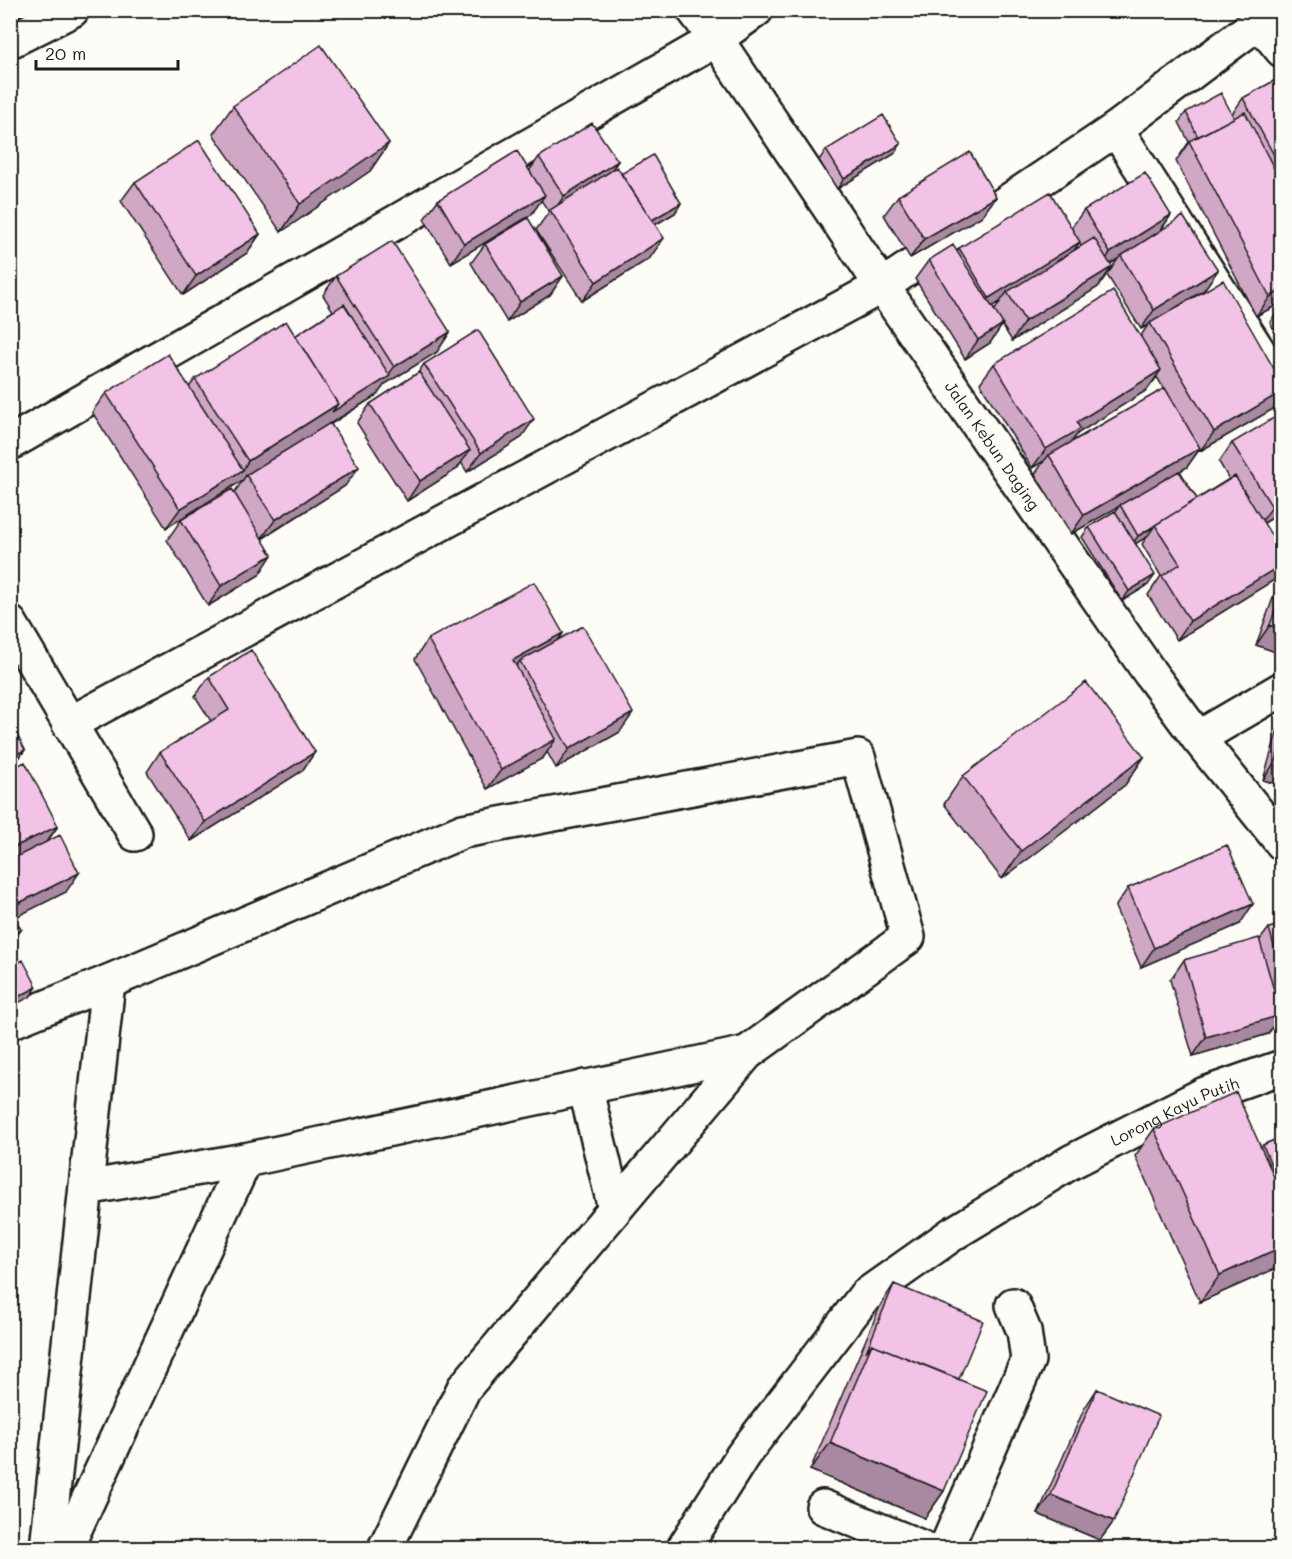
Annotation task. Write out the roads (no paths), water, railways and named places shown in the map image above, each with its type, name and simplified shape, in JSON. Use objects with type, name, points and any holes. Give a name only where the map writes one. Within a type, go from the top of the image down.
[{"type":"street","points":[[10,41],[72,10]]},
{"type":"street","name":"Jalan Kebun Daging","points":[[694,10],[1143,664],[1281,843]]},
{"type":"street","points":[[10,443],[716,39],[756,10]]},
{"type":"street","points":[[69,724],[882,286],[1116,129],[1267,16],[1281,50]]},
{"type":"street","points":[[1116,129],[1281,388]]},
{"type":"street","points":[[10,623],[135,834]]},
{"type":"street","points":[[1198,738],[1281,689]]},
{"type":"street","points":[[10,1022],[463,831],[858,757],[908,937],[747,1053],[465,1388],[385,1548]]},
{"type":"street","points":[[47,1548],[108,982]]},
{"type":"street","points":[[86,1188],[245,1160],[747,1053]]},
{"type":"street","name":"Lorong Kayu Putih","points":[[684,1548],[743,1455],[865,1296],[954,1233],[1071,1162],[1205,1094],[1281,1067]]},
{"type":"street","points":[[585,1087],[615,1208]]},
{"type":"street","points":[[66,1548],[245,1160]]},
{"type":"street","points":[[946,1548],[1028,1360],[1024,1331],[1013,1305]]},
{"type":"street","points":[[823,1507],[923,1548]]}]
